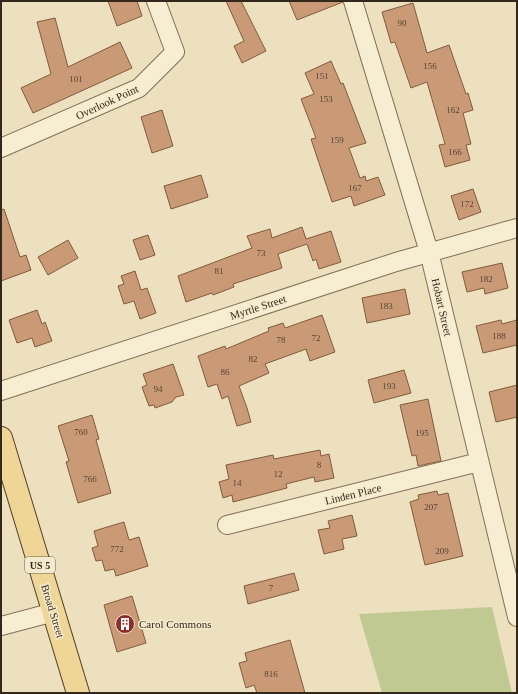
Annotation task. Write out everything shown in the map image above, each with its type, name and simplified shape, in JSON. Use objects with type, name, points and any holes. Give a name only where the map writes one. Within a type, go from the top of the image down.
[{"type":"main road","name":"Broad Street","points":[[1,438],[78,693]]},
{"type":"street","name":"Overlook Point","points":[[1,148],[139,88],[175,52],[156,1]]},
{"type":"street","name":"Hobart Street","points":[[353,1],[430,252],[517,618]]},
{"type":"street","name":"Myrtle Street","points":[[1,391],[430,252],[517,228]]},
{"type":"street","name":"Linden Place","points":[[227,525],[479,462]]},
{"type":"street","points":[[1,626],[54,612]]},
{"type":"green space","points":[[492,607],[512,693],[382,693],[359,614]]},
{"type":"building","points":[[108,1],[137,1],[142,16],[117,26]]},
{"type":"building","points":[[226,1],[241,1],[266,51],[242,63],[234,46],[244,41]]},
{"type":"building","points":[[289,1],[343,1],[343,2],[297,20]]},
{"type":"building","points":[[413,3],[427,53],[449,45],[473,110],[463,113],[471,144],[466,145],[470,160],[445,167],[439,145],[445,144],[427,82],[411,88],[395,42],[391,43],[382,12]]},
{"type":"building","points":[[55,18],[68,67],[120,42],[132,68],[33,113],[21,88],[51,74],[37,22]]},
{"type":"building","points":[[331,61],[341,84],[343,83],[366,143],[349,148],[360,178],[365,176],[366,181],[378,177],[385,195],[354,206],[351,196],[332,202],[311,139],[316,138],[301,99],[314,94],[305,73]]},
{"type":"building","points":[[162,110],[173,146],[152,153],[141,117]]},
{"type":"building","points":[[201,175],[208,197],[171,209],[164,186]]},
{"type":"building","points":[[473,189],[481,212],[459,220],[451,196]]},
{"type":"building","points":[[4,209],[20,257],[26,255],[31,270],[1,281],[1,210]]},
{"type":"building","points":[[302,227],[306,239],[331,231],[341,262],[319,269],[316,259],[313,261],[307,244],[278,254],[282,268],[233,284],[234,287],[213,295],[212,293],[186,302],[178,276],[252,248],[247,236],[270,229],[272,238]]},
{"type":"building","points":[[148,235],[155,255],[140,260],[133,240]]},
{"type":"building","points":[[68,240],[78,258],[48,275],[38,257]]},
{"type":"building","points":[[502,263],[508,288],[485,294],[484,288],[467,292],[462,272]]},
{"type":"building","points":[[135,271],[141,290],[147,288],[156,313],[140,319],[134,301],[124,304],[118,286],[124,284],[121,276]]},
{"type":"building","points":[[405,289],[410,314],[367,323],[362,298]]},
{"type":"building","points":[[37,310],[42,324],[45,322],[52,341],[35,347],[32,338],[17,343],[9,320]]},
{"type":"building","points":[[322,315],[335,352],[310,361],[306,349],[265,364],[269,373],[239,386],[251,422],[237,426],[228,396],[222,399],[217,384],[208,387],[198,356],[225,346],[226,349],[269,331],[268,328],[283,323],[285,328]]},
{"type":"building","points":[[501,320],[502,324],[517,320],[517,345],[483,353],[476,326]]},
{"type":"building","points":[[173,364],[184,395],[176,397],[172,402],[155,408],[154,405],[149,406],[142,387],[147,385],[143,374]]},
{"type":"building","points":[[404,370],[411,393],[374,403],[368,380]]},
{"type":"building","points":[[517,385],[517,417],[496,422],[489,392]]},
{"type":"building","points":[[428,399],[441,461],[418,466],[416,455],[412,456],[400,405]]},
{"type":"building","points":[[92,415],[99,439],[96,440],[111,493],[78,503],[66,462],[69,461],[58,426]]},
{"type":"building","points":[[320,450],[321,456],[329,454],[334,478],[315,482],[314,477],[286,484],[287,488],[233,502],[232,495],[223,498],[219,482],[229,479],[226,465],[273,455],[274,459]]},
{"type":"building","points":[[437,491],[438,495],[448,493],[463,556],[425,565],[410,502],[419,499],[418,495]]},
{"type":"building","points":[[352,515],[357,536],[342,539],[344,549],[324,554],[318,530],[330,528],[328,521]]},
{"type":"building","points":[[124,522],[129,540],[139,537],[148,566],[116,576],[114,569],[105,571],[102,560],[96,561],[92,548],[98,546],[94,531]]},
{"type":"building","points":[[294,573],[299,590],[248,604],[244,586]]},
{"type":"building","name":"Carol Commons","points":[[132,596],[146,643],[117,652],[104,605]]},
{"type":"building","points":[[290,640],[305,693],[257,693],[254,685],[246,688],[239,663],[247,661],[245,653]]},
{"type":"place","name":"Carol Commons","points":[[125,624]]}]
